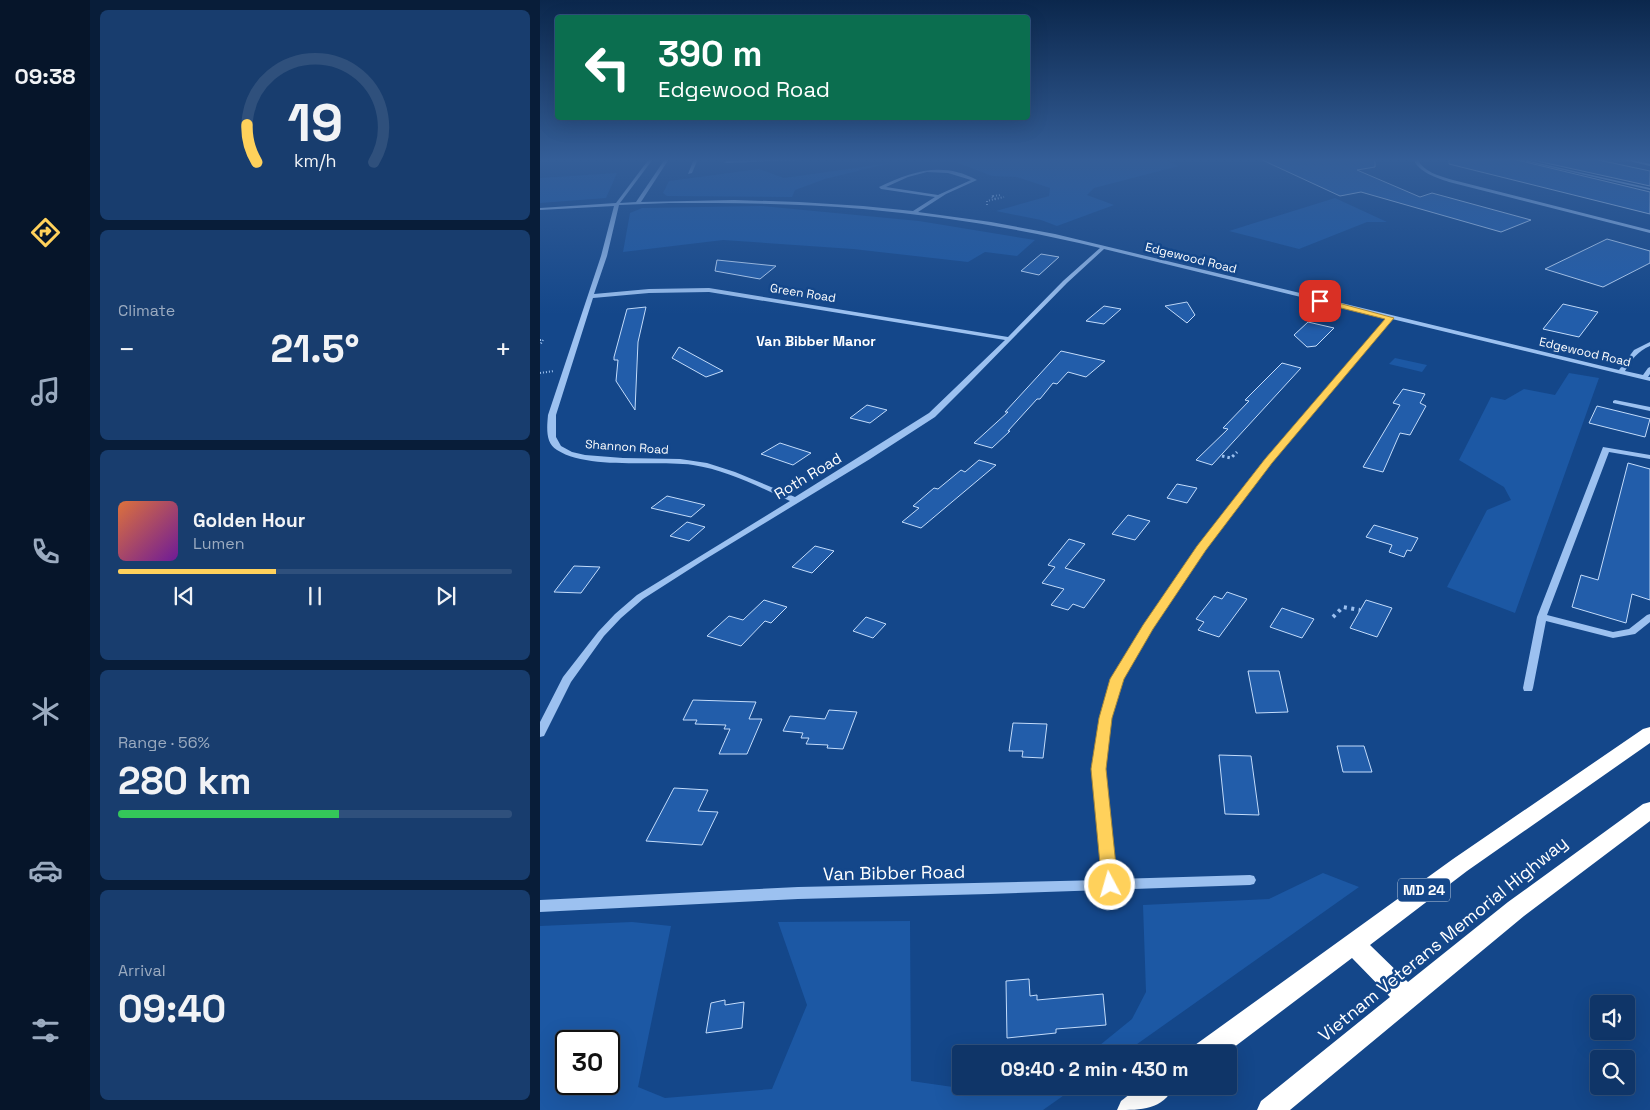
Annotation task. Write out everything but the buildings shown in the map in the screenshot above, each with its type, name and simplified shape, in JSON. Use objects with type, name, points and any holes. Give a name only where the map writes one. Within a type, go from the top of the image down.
[{"type":"highway","name":"MD 24","points":[[1216,1045],[1352,942],[1650,734]]},
{"type":"highway","name":"Vietnam Veterans Memorial Highway","points":[[1270,1110],[1516,909],[1650,810]]},
{"type":"highway","points":[[1352,942],[1408,998]]},
{"type":"highway","points":[[1130,1110],[1149,1095]]},
{"type":"street","name":"Shannon Road","points":[[615,211],[592,296],[552,415],[552,435],[558,448],[590,458],[694,463],[721,470],[795,500]]},
{"type":"street","name":"Edgewood Road","points":[[898,211],[992,224],[1103,248],[1647,379]]},
{"type":"street","points":[[1567,211],[1650,232]]},
{"type":"street","name":"Roth Road","points":[[540,733],[567,680],[601,634],[640,597],[867,457],[932,414],[1065,282],[1103,248]]},
{"type":"street","name":"Green Road","points":[[592,296],[649,291],[710,290],[1010,338]]},
{"type":"street","points":[[1110,885],[1098,769],[1106,718],[1117,679],[1144,634],[1201,548],[1262,468],[1390,318]]},
{"type":"street","points":[[1621,372],[1632,354],[1639,348],[1650,344]]},
{"type":"street","points":[[1647,379],[1650,370]]},
{"type":"street","points":[[1615,402],[1650,409]]},
{"type":"street","points":[[1528,688],[1542,616],[1606,449],[1650,456]]},
{"type":"street","points":[[1542,616],[1613,635],[1632,632],[1650,617]]},
{"type":"street","name":"Van Bibber Road","points":[[540,906],[804,892],[1250,880]]},
{"type":"path","points":[[540,340],[543,340],[540,346]]},
{"type":"path","points":[[1222,456],[1231,458],[1237,452]]},
{"type":"path","points":[[1333,617],[1343,607],[1360,610]]},
{"type":"shaded area","points":[[635,211],[812,211],[919,221],[1035,240],[1017,256],[985,252],[968,262],[853,249],[723,240],[623,252],[630,213]]},
{"type":"shaded area","points":[[996,211],[1098,211],[1057,226],[1041,220]]},
{"type":"shaded area","points":[[1294,211],[1363,211],[1387,222],[1367,222],[1299,249],[1229,231]]},
{"type":"shaded area","points":[[1395,358],[1427,365],[1422,372],[1389,364]]},
{"type":"shaded area","points":[[1569,373],[1599,378],[1515,613],[1447,587],[1487,510],[1511,500],[1504,487],[1459,460],[1491,397],[1505,400],[1524,389],[1555,395]]},
{"type":"shaded area","points":[[1323,873],[1359,887],[1136,1045],[1100,1045],[1132,1019],[1146,992],[1143,905],[1269,899]]},
{"type":"shaded area","points":[[910,921],[911,1081],[952,1087],[952,1095],[1064,1095],[1043,1110],[540,1110],[540,926],[632,922],[671,926],[638,1087],[665,1098],[772,1089],[807,1005],[778,922]]},
{"type":"district","name":"Van Bibber Manor","points":[[816,341]]},
{"type":"route","points":[[1110,885],[1098,769],[1106,718],[1117,679],[1136,646],[1201,548],[1250,483],[1390,318],[1320,301]]}]
